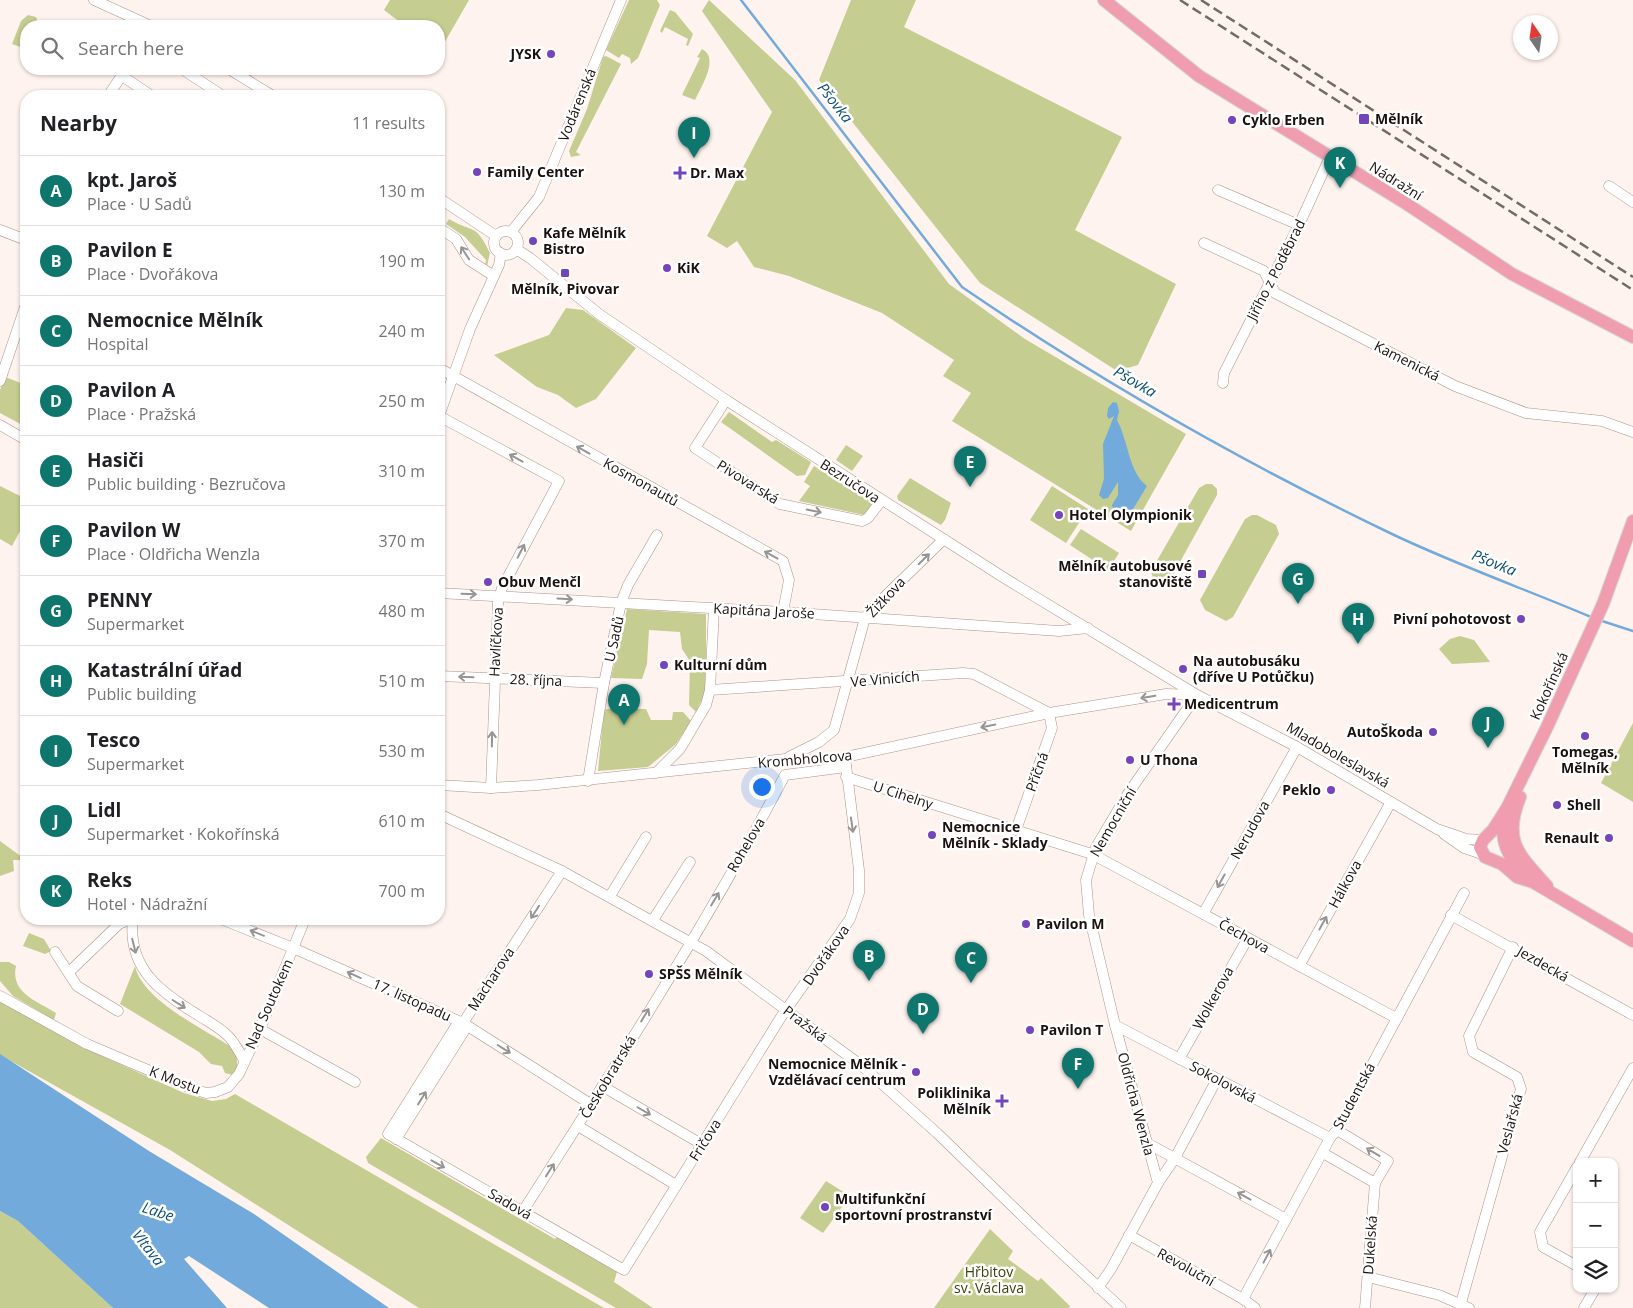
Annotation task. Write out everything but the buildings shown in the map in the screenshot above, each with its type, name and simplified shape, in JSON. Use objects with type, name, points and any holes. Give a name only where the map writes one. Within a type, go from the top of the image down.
[{"type":"main road","name":"Nádražní","points":[[1104,0],[1198,76],[1407,204],[1512,274],[1633,337]]},
{"type":"main road","name":"Kokořínská","points":[[1484,838],[1507,808],[1526,772],[1601,607],[1615,574],[1633,521]]},
{"type":"main road","name":"Kokořínská","points":[[1615,574],[1633,541]]},
{"type":"main road","points":[[1526,772],[1522,794],[1514,812],[1511,828],[1513,838],[1522,860],[1555,896]]},
{"type":"main road","name":"Kokořínská","points":[[1504,844],[1503,828],[1507,808]]},
{"type":"main road","name":"Mladoboleslavská","points":[[1484,838],[1493,835],[1504,844],[1516,866],[1533,882],[1633,941]]},
{"type":"main road","points":[[1484,838],[1480,847],[1487,857],[1502,855],[1504,844]]},
{"type":"main road","name":"Mladoboleslavská","points":[[1487,857],[1502,864],[1517,877],[1533,882]]},
{"type":"street","points":[[94,0],[136,20]]},
{"type":"street","name":"Vodárenská","points":[[512,232],[539,197],[621,0]]},
{"type":"street","points":[[112,90],[123,75]]},
{"type":"street","points":[[126,75],[145,90]]},
{"type":"street","points":[[191,75],[214,90]]},
{"type":"street","points":[[239,75],[263,90]]},
{"type":"street","name":"Jiřího z Poděbrad","points":[[1223,383],[1224,373],[1299,225],[1330,157]]},
{"type":"street","points":[[1609,186],[1633,202]]},
{"type":"street","points":[[1218,190],[1299,225]]},
{"type":"street","points":[[445,202],[496,236]]},
{"type":"street","points":[[0,230],[20,238]]},
{"type":"street","points":[[445,400],[470,329],[499,265],[500,253],[494,244],[496,236],[503,231],[512,232],[518,242],[516,249],[508,254],[500,253]]},
{"type":"street","points":[[445,232],[456,239],[469,260],[494,276]]},
{"type":"street","name":"Kamenická","points":[[1204,244],[1264,272],[1275,293],[1454,386],[1526,413],[1602,420],[1633,432]]},
{"type":"street","name":"Bezručova","points":[[516,249],[530,258],[599,314],[726,400],[881,501],[1197,695]]},
{"type":"street","points":[[0,381],[20,322]]},
{"type":"street","name":"Kosmonautů","points":[[445,372],[782,561],[788,580],[783,612]]},
{"type":"street","name":"Pivovarská","points":[[726,400],[695,448],[780,504],[862,521],[868,518],[881,501]]},
{"type":"street","name":"Havlíčkova","points":[[445,419],[559,481],[499,595],[494,678],[491,788]]},
{"type":"street","points":[[0,425],[20,437]]},
{"type":"street","name":"U Sadů","points":[[588,781],[604,683],[622,603],[632,577],[657,535]]},
{"type":"street","name":"Žižkova","points":[[785,759],[819,742],[834,730],[865,618],[870,610],[944,539]]},
{"type":"street","name":"Kapitána Jaroše","points":[[445,593],[783,612],[1059,631],[1088,628]]},
{"type":"street","points":[[657,773],[655,773],[680,749],[706,705],[710,690],[714,608]]},
{"type":"street","name":"Ve Vinicích","points":[[710,690],[963,673],[974,674],[1049,713]]},
{"type":"street","name":"28. října","points":[[445,676],[604,683]]},
{"type":"street","name":"Krombholcova","points":[[445,784],[491,788],[588,781],[785,759],[846,767],[1049,713],[1166,694],[1197,695]]},
{"type":"street","name":"Mladoboleslavská","points":[[1197,695],[1296,747],[1438,829],[1459,845],[1487,857]]},
{"type":"street","name":"Nemocniční","points":[[1115,1025],[1089,916],[1086,880],[1092,854],[1127,795],[1197,695]]},
{"type":"street","name":"Příčná","points":[[1016,830],[1052,728],[1049,713]]},
{"type":"street","name":"Nerudova","points":[[1203,914],[1296,747]]},
{"type":"street","name":"U Cihelny","points":[[846,767],[1016,830],[1092,854]]},
{"type":"street","name":"Rohelova","points":[[690,941],[785,775],[846,767]]},
{"type":"street","name":"Dvořákova","points":[[786,1010],[850,919],[859,893],[859,870],[846,767]]},
{"type":"street","name":"Hálkova","points":[[1299,966],[1391,802]]},
{"type":"street","name":"Pražská","points":[[445,817],[562,871],[653,920],[690,941],[786,1010],[862,1066],[937,1133],[1120,1308]]},
{"type":"street","name":"Mladoboleslavská","points":[[1438,829],[1466,839],[1484,838]]},
{"type":"street","points":[[610,896],[646,837]]},
{"type":"street","name":"Čechova","points":[[1092,854],[1396,1018]]},
{"type":"street","points":[[653,920],[690,862]]},
{"type":"street","name":"Macharova","points":[[392,1137],[464,1032],[463,1023],[562,871]]},
{"type":"street","name":"Studentská","points":[[1243,1299],[1464,893]]},
{"type":"street","name":"Jezdecká","points":[[1451,915],[1513,947],[1633,1016]]},
{"type":"street","points":[[69,972],[117,925]]},
{"type":"street","points":[[132,925],[132,939],[136,954],[157,987],[172,1000],[226,1034],[244,1060]]},
{"type":"street","name":"17. listopadu","points":[[236,925],[293,948],[463,1023],[592,1104]]},
{"type":"street","name":"Nad Soutokem","points":[[244,1060],[260,1029],[303,925]]},
{"type":"street","name":"Wolkerova","points":[[1179,1059],[1248,938]]},
{"type":"street","name":"Českobratrská","points":[[523,1211],[592,1104],[690,941]]},
{"type":"street","name":"Veslařská","points":[[1465,1306],[1521,1089],[1517,1077],[1473,1052],[1469,1036],[1513,947]]},
{"type":"street","points":[[55,952],[77,986],[118,1011]]},
{"type":"street","name":"K Mostu","points":[[0,996],[87,1044],[206,1092],[216,1092],[228,1087],[236,1080],[244,1060]]},
{"type":"street","name":"Fričova","points":[[624,1270],[786,1010]]},
{"type":"street","name":"Sokolovská","points":[[1115,1025],[1217,1079],[1388,1161],[1375,1183]]},
{"type":"street","name":"Oldřicha Wenzla","points":[[1115,1025],[1158,1183]]},
{"type":"street","points":[[260,1029],[355,1082]]},
{"type":"street","points":[[1582,1158],[1633,1068]]},
{"type":"street","name":"Oldřicha Wenzla","points":[[1098,1288],[1111,1269],[1158,1183],[1175,1158],[1217,1079]]},
{"type":"street","points":[[602,1086],[703,1145]]},
{"type":"street","points":[[578,1126],[676,1185]]},
{"type":"street","name":"Sadová","points":[[392,1137],[624,1270]]},
{"type":"street","points":[[1147,1143],[1286,1219]]},
{"type":"street","points":[[1323,1153],[1375,1183]]},
{"type":"street","points":[[1573,1175],[1540,1232],[1543,1247],[1573,1264]]},
{"type":"street","name":"Dukelská","points":[[1365,1308],[1375,1183]]},
{"type":"street","name":"Revoluční","points":[[1129,1236],[1243,1299]]},
{"type":"street","points":[[1368,1277],[1465,1306]]},
{"type":"street","points":[[1584,1308],[1593,1293]]},
{"type":"street","points":[[1243,1299],[1255,1308]]},
{"type":"green space","points":[[390,0],[469,0],[445,42],[445,20],[397,20],[384,10]]},
{"type":"green space","points":[[629,0],[657,0],[660,5],[638,58],[631,64],[630,58],[622,54],[619,58],[606,50]]},
{"type":"green space","points":[[709,0],[795,80],[949,284],[1025,339],[1186,434],[1131,531],[952,421],[971,393],[943,376],[954,360],[882,313],[789,276],[754,267],[737,241],[727,248],[707,236],[772,112],[702,11]]},
{"type":"green space","points":[[851,0],[916,0],[904,27],[1122,137],[1075,230],[1176,284],[1138,365],[1117,371],[980,283],[819,80]]},
{"type":"green space","points":[[670,10],[675,12],[693,34],[688,46],[686,45],[688,39],[665,27],[662,33],[660,31]]},
{"type":"green space","points":[[28,15],[36,17],[37,20],[22,20]]},
{"type":"green space","points":[[20,24],[20,47],[12,44]]},
{"type":"green space","points":[[702,49],[707,53],[709,66],[705,81],[695,100],[682,95],[700,58],[697,57]]},
{"type":"green space","points":[[606,56],[621,64],[576,152],[581,155],[571,157],[569,151],[587,109],[603,57]]},
{"type":"green space","points":[[449,219],[473,230],[481,237],[490,253],[487,266],[485,265],[486,260],[465,237],[446,224]]},
{"type":"green space","points":[[566,308],[583,310],[636,348],[596,399],[576,408],[558,395],[537,387],[494,355],[549,335]]},
{"type":"green space","points":[[5,377],[20,383],[20,424],[0,413],[0,390]]},
{"type":"green space","points":[[729,412],[772,442],[776,440],[811,462],[805,475],[797,476],[721,422]]},
{"type":"green space","points":[[846,445],[863,456],[852,471],[836,460]]},
{"type":"green space","points":[[814,466],[873,503],[864,515],[799,501],[810,486],[804,482]]},
{"type":"green space","points":[[910,478],[951,503],[945,520],[941,525],[898,500],[897,496]]},
{"type":"green space","points":[[1206,484],[1212,484],[1217,489],[1217,495],[1170,580],[1165,584],[1159,583],[1154,579],[1151,571],[1199,488]]},
{"type":"green space","points":[[0,486],[20,496],[20,531],[12,546],[0,539]]},
{"type":"green space","name":"Hotel Olympionik","points":[[1052,486],[1088,509],[1066,543],[1030,520]]},
{"type":"green space","points":[[1252,515],[1257,515],[1276,525],[1279,534],[1233,617],[1226,621],[1205,610],[1200,600],[1245,519]]},
{"type":"green space","points":[[1081,529],[1119,553],[1108,570],[1070,545]]},
{"type":"green space","points":[[627,609],[706,614],[706,685],[704,695],[696,712],[689,705],[690,661],[682,649],[680,632],[649,630],[647,664],[642,679],[611,678]]},
{"type":"green space","points":[[1460,636],[1474,640],[1490,662],[1452,664],[1439,649],[1450,639]]},
{"type":"green space","points":[[604,709],[646,709],[651,720],[672,720],[673,712],[683,712],[691,721],[676,744],[648,767],[598,771]]},
{"type":"green space","points":[[1633,723],[1633,802],[1601,783]]},
{"type":"green space","points":[[0,841],[20,856],[20,860],[13,860],[14,871],[0,876]]},
{"type":"green space","points":[[29,933],[44,939],[51,951],[45,954],[23,946]]},
{"type":"green space","points":[[0,962],[9,962],[16,966],[15,975],[21,990],[33,1000],[56,1013],[54,1020],[13,996],[0,981]]},
{"type":"green space","points":[[135,966],[140,979],[161,1002],[191,1023],[233,1048],[237,1058],[237,1065],[233,1075],[225,1073],[222,1066],[211,1064],[199,1052],[120,1004]]},
{"type":"green space","points":[[0,1000],[82,1047],[184,1093],[212,1101],[226,1099],[235,1094],[604,1308],[419,1308],[170,1150],[0,1055]]},
{"type":"green space","points":[[381,1138],[555,1239],[557,1237],[617,1272],[614,1282],[653,1308],[616,1308],[368,1163],[366,1157]]},
{"type":"green space","name":"Multifunkční sportovní prostranství","points":[[826,1181],[850,1196],[823,1233],[800,1218]]},
{"type":"green space","points":[[0,1211],[18,1221],[113,1308],[0,1308]]},
{"type":"green space","name":"Hřbitov sv. Václava","points":[[990,1229],[1013,1251],[1008,1259],[1038,1281],[1041,1278],[1070,1306],[1069,1308],[934,1308]]},
{"type":"water","points":[[1113,402],[1117,403],[1119,411],[1117,420],[1132,465],[1147,486],[1127,519],[1115,517],[1112,505],[1118,495],[1118,482],[1108,498],[1103,499],[1099,495],[1104,479],[1103,444],[1114,416],[1109,419],[1107,416],[1108,408]]},
{"type":"water","points":[[0,1054],[149,1151],[254,1214],[389,1308],[269,1308],[189,1256],[184,1259],[227,1308],[113,1308],[18,1221],[0,1211]]},
{"type":"waterway","name":"Pšovka","points":[[741,0],[962,287],[1066,355],[1172,419],[1281,479],[1392,534],[1466,567],[1591,617]]},
{"type":"waterway","name":"Pšovka","points":[[1599,620],[1633,631]]},
{"type":"railway","points":[[1180,0],[1633,290]]},
{"type":"railway","points":[[1201,0],[1633,277]]},
{"type":"place","name":"JYSK","points":[[551,54]]},
{"type":"place","name":"Mělník","points":[[1364,119]]},
{"type":"place","name":"Cyklo Erben","points":[[1232,120]]},
{"type":"place","name":"Tesco","points":[[694,158]]},
{"type":"place","name":"Family Center","points":[[477,172]]},
{"type":"place","name":"Dr. Max","points":[[680,173]]},
{"type":"place","name":"Reks","points":[[1340,188]]},
{"type":"place","name":"Kafe Mělník Bistro","points":[[533,241]]},
{"type":"place","name":"KiK","points":[[667,268]]},
{"type":"place","name":"Mělník, Pivovar","points":[[565,273]]},
{"type":"place","name":"Hasiči","points":[[970,487]]},
{"type":"place","name":"Hotel Olympionik","points":[[1059,515]]},
{"type":"place","name":"Mělník autobusové stanoviště","points":[[1202,574]]},
{"type":"place","name":"Obuv Menčl","points":[[488,582]]},
{"type":"place","name":"PENNY","points":[[1298,604]]},
{"type":"place","name":"Pivní pohotovost","points":[[1521,619]]},
{"type":"place","name":"Katastrální úřad","points":[[1358,644]]},
{"type":"place","name":"Kulturní dům","points":[[664,665]]},
{"type":"place","name":"Na autobusáku (dříve U Potůčku)","points":[[1183,669]]},
{"type":"place","name":"Medicentrum","points":[[1174,704]]},
{"type":"place","name":"kpt. Jaroš","points":[[624,725]]},
{"type":"place","name":"AutoŠkoda","points":[[1433,732]]},
{"type":"place","name":"Tomegas, Mělník","points":[[1585,736]]},
{"type":"place","name":"Lidl","points":[[1488,748]]},
{"type":"place","name":"U Thona","points":[[1130,760]]},
{"type":"place","name":"Peklo","points":[[1331,790]]},
{"type":"place","name":"Shell","points":[[1557,805]]},
{"type":"place","name":"Nemocnice Mělník - Sklady","points":[[932,835]]},
{"type":"place","name":"Renault","points":[[1609,838]]},
{"type":"place","name":"Pavilon M","points":[[1026,924]]},
{"type":"place","name":"SPŠS Mělník","points":[[649,974]]},
{"type":"place","name":"Pavilon E","points":[[869,981]]},
{"type":"place","name":"Nemocnice Mělník","points":[[971,983]]},
{"type":"place","name":"Pavilon T","points":[[1030,1030]]},
{"type":"place","name":"Pavilon A","points":[[923,1034]]},
{"type":"place","name":"Nemocnice Mělník - Vzdělávací centrum","points":[[916,1072]]},
{"type":"place","name":"Pavilon W","points":[[1078,1089]]},
{"type":"place","name":"Poliklinika Mělník","points":[[1002,1101]]},
{"type":"place","name":"Multifunkční sportovní prostranství","points":[[825,1207]]},
{"type":"water label","name":"Labe","points":[[158,1212]]},
{"type":"water label","name":"Vltava","points":[[148,1248]]}]
